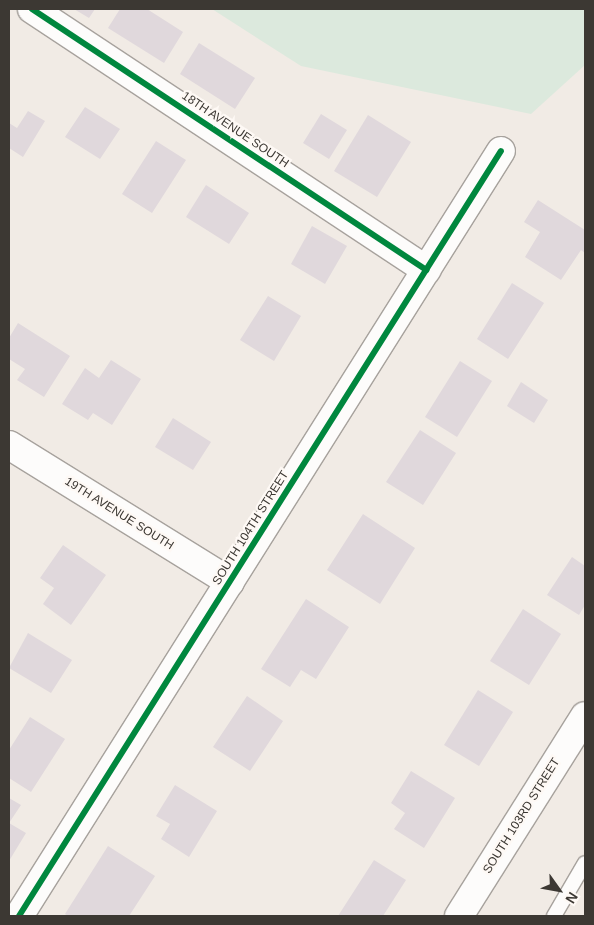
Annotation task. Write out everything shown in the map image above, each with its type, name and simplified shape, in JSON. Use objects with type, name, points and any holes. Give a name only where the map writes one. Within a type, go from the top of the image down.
[{"type":"street","name":"18TH AVENUE SOUTH","points":[[32,9],[426,270]]},
{"type":"street","name":"SOUTH 104TH STREET","points":[[18,907],[230,582],[501,151]]},
{"type":"street","name":"19TH AVENUE SOUTH","points":[[9,445],[230,582]]},
{"type":"street","name":"SOUTH 103RD STREET","points":[[459,916],[585,716]]},
{"type":"lane","points":[[554,916],[585,863]]},
{"type":"shaded area","points":[[212,9],[585,9],[585,65],[531,114],[301,66]]},
{"type":"building","points":[[74,9],[95,9],[89,18]]},
{"type":"building","points":[[120,9],[147,9],[183,32],[164,63],[108,28]]},
{"type":"building","points":[[199,43],[255,78],[235,109],[180,74]]},
{"type":"building","points":[[85,107],[120,129],[100,159],[65,137]]},
{"type":"building","points":[[28,111],[45,121],[23,157],[9,148],[9,123],[17,128]]},
{"type":"building","points":[[321,114],[347,130],[329,159],[303,143]]},
{"type":"building","points":[[368,115],[411,142],[377,197],[334,171]]},
{"type":"building","points":[[156,141],[186,160],[152,213],[122,194]]},
{"type":"building","points":[[206,185],[249,213],[229,244],[186,217]]},
{"type":"building","points":[[538,200],[585,230],[585,253],[581,250],[561,280],[525,257],[540,232],[524,222]]},
{"type":"building","points":[[312,226],[347,246],[325,284],[291,264]]},
{"type":"building","points":[[512,283],[544,303],[508,359],[477,339]]},
{"type":"building","points":[[268,296],[301,316],[274,361],[240,340]]},
{"type":"building","points":[[18,323],[70,356],[44,397],[17,380],[25,369],[9,359],[9,338]]},
{"type":"building","points":[[111,360],[141,379],[112,425],[93,413],[88,420],[62,404],[85,368],[99,378]]},
{"type":"building","points":[[460,361],[492,381],[457,437],[425,417]]},
{"type":"building","points":[[521,382],[548,400],[534,423],[507,406]]},
{"type":"building","points":[[173,418],[211,442],[193,470],[155,447]]},
{"type":"building","points":[[420,430],[456,453],[423,505],[386,482]]},
{"type":"building","points":[[363,514],[415,548],[380,604],[327,570]]},
{"type":"building","points":[[63,545],[106,575],[71,625],[43,604],[54,588],[40,578]]},
{"type":"building","points":[[572,557],[585,566],[585,605],[579,615],[547,595]]},
{"type":"building","points":[[306,599],[349,627],[316,679],[301,670],[290,687],[261,669]]},
{"type":"building","points":[[523,609],[561,634],[529,685],[490,661]]},
{"type":"building","points":[[28,633],[72,660],[51,693],[9,668]]},
{"type":"building","points":[[478,690],[513,712],[479,766],[444,745]]},
{"type":"building","points":[[247,696],[283,721],[250,771],[213,747]]},
{"type":"building","points":[[30,717],[65,739],[31,792],[9,778],[9,750]]},
{"type":"building","points":[[411,771],[455,798],[424,848],[394,829],[405,813],[391,803]]},
{"type":"building","points":[[175,785],[217,811],[189,857],[161,839],[170,824],[156,816]]},
{"type":"building","points":[[9,798],[21,805],[9,823]]},
{"type":"building","points":[[9,823],[26,833],[9,861]]},
{"type":"building","points":[[108,846],[155,876],[129,916],[68,916],[65,914]]},
{"type":"building","points":[[374,860],[406,880],[383,916],[338,916]]},
{"type":"cycle path","points":[[32,9],[426,270]]},
{"type":"cycle path","points":[[19,916],[501,151]]}]
